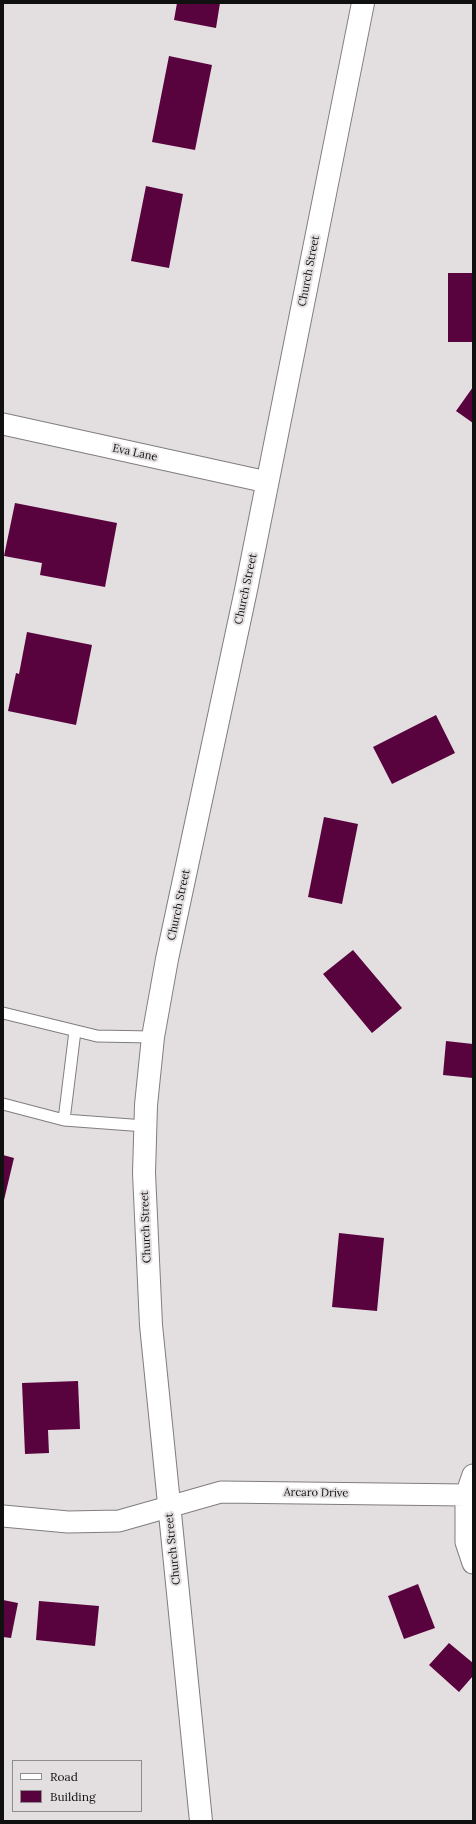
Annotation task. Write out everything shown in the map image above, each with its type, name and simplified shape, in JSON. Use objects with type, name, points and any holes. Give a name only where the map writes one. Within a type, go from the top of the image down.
[{"type":"street","name":"Church Street","points":[[200,1821],[150,1317],[144,1173],[145,1126],[153,1037],[169,952],[246,590],[363,3]]},
{"type":"street","name":"Eva Lane","points":[[3,424],[268,482]]},
{"type":"street","points":[[473,1475],[466,1495],[466,1542],[473,1563]]},
{"type":"street","name":"Arcaro Drive","points":[[3,1516],[68,1522],[119,1521],[221,1492],[466,1495]]},
{"type":"lane","points":[[3,1013],[97,1036],[153,1037]]},
{"type":"lane","points":[[64,1120],[75,1031]]},
{"type":"lane","points":[[3,1104],[64,1120],[145,1126]]},
{"type":"building","points":[[177,3],[220,3],[216,28],[174,20]]},
{"type":"building","points":[[169,56],[212,65],[195,150],[152,142]]},
{"type":"building","points":[[146,186],[183,194],[169,268],[131,261]]},
{"type":"building","points":[[448,273],[473,273],[473,342],[448,342]]},
{"type":"building","points":[[473,387],[473,423],[456,411]]},
{"type":"building","points":[[15,503],[117,523],[105,587],[40,575],[42,563],[4,556]]},
{"type":"building","points":[[27,632],[92,645],[76,725],[8,711],[16,673],[19,674]]},
{"type":"building","points":[[436,715],[455,753],[392,784],[373,747]]},
{"type":"building","points":[[324,817],[358,824],[342,904],[308,897]]},
{"type":"building","points":[[353,950],[402,1008],[372,1033],[323,974]]},
{"type":"building","points":[[446,1041],[473,1044],[473,1078],[443,1075]]},
{"type":"building","points":[[3,1155],[14,1158],[4,1200],[3,1200]]},
{"type":"building","points":[[339,1233],[384,1238],[377,1311],[332,1307]]},
{"type":"building","points":[[78,1381],[80,1429],[48,1430],[49,1453],[25,1454],[22,1383]]},
{"type":"building","points":[[418,1584],[435,1628],[404,1639],[388,1596]]},
{"type":"building","points":[[3,1600],[18,1603],[11,1638],[3,1637]]},
{"type":"building","points":[[39,1601],[99,1606],[95,1646],[36,1640]]},
{"type":"building","points":[[449,1643],[473,1663],[473,1676],[459,1692],[429,1665]]}]
